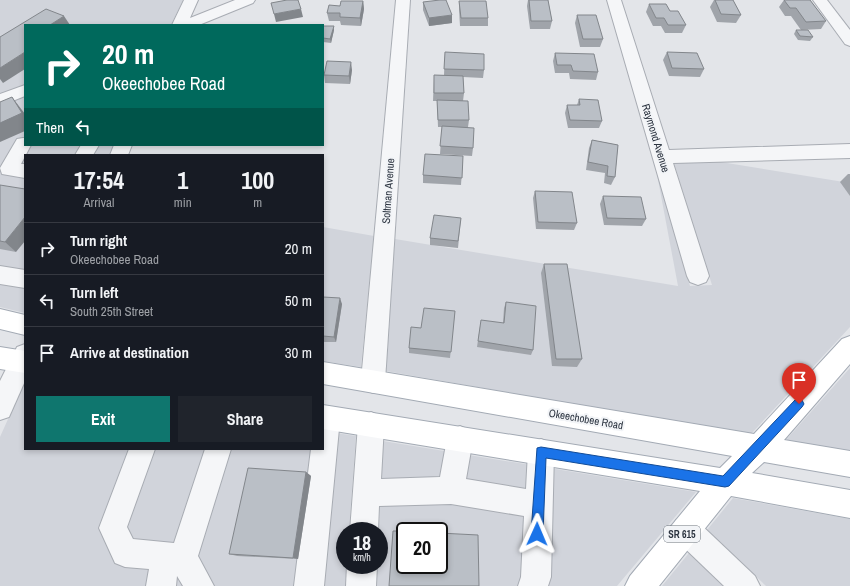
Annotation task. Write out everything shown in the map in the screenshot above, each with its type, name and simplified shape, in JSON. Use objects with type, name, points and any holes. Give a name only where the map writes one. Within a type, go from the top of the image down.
[{"type":"main road","points":[[0,318],[24,325]]},
{"type":"main road","name":"SR 615","points":[[640,586],[725,482],[758,449],[850,347]]},
{"type":"main road","name":"Okeechobee Road","points":[[324,373],[850,464]]},
{"type":"main road","points":[[325,417],[725,482],[850,504]]},
{"type":"street","points":[[179,24],[190,0]]},
{"type":"street","points":[[188,24],[248,0]]},
{"type":"street","name":"Soltman Avenue","points":[[373,381],[403,0]]},
{"type":"street","name":"Raymond Avenue","points":[[614,0],[698,276]]},
{"type":"street","points":[[820,0],[850,41]]},
{"type":"street","points":[[0,100],[24,90]]},
{"type":"street","points":[[0,151],[24,143]]},
{"type":"street","points":[[11,173],[24,143]]},
{"type":"street","points":[[662,157],[850,151]]},
{"type":"street","points":[[0,275],[24,279]]},
{"type":"street","points":[[0,408],[18,359]]},
{"type":"street","points":[[324,428],[325,417]]},
{"type":"street","points":[[365,522],[371,425]]},
{"type":"street","points":[[451,490],[460,439]]},
{"type":"street","points":[[142,450],[113,528],[124,553],[174,558],[199,586]]},
{"type":"street","points":[[161,586],[174,558],[218,450]]},
{"type":"street","points":[[309,586],[322,450]]},
{"type":"street","points":[[540,583],[538,505],[541,452]]},
{"type":"street","points":[[367,493],[451,490],[538,505]]},
{"type":"street","points":[[686,530],[745,586]]},
{"type":"street","points":[[361,586],[362,574]]},
{"type":"shaded area","points":[[0,0],[183,0],[171,24],[24,24],[24,85],[0,94]]},
{"type":"shaded area","points":[[24,95],[24,146],[114,146],[110,154],[24,154],[24,313],[0,307],[0,105]]},
{"type":"shaded area","points":[[671,154],[850,183],[850,327],[750,435],[386,371],[395,239],[678,286],[656,169],[690,286],[712,285]]},
{"type":"shaded area","points":[[324,227],[374,236],[361,367],[324,361]]},
{"type":"shaded area","points":[[850,368],[850,451],[786,440]]},
{"type":"shaded area","points":[[24,383],[24,450],[324,450],[324,431],[356,436],[350,522],[336,522],[336,574],[346,574],[345,586],[0,586],[0,437]]},
{"type":"shaded area","points":[[383,441],[696,492],[617,586],[376,586],[377,574],[388,574],[388,522],[379,522]]},
{"type":"shaded area","points":[[733,498],[850,519],[850,586],[766,586],[707,530]]},
{"type":"shaded area","points":[[689,553],[723,586],[662,586]]},
{"type":"building","points":[[287,0],[298,0],[301,9],[274,14],[271,3]]},
{"type":"building","points":[[446,0],[452,15],[429,18],[423,2]]},
{"type":"building","points":[[529,0],[548,0],[552,21],[531,21]]},
{"type":"building","points":[[715,0],[733,0],[741,15],[721,14]]},
{"type":"building","points":[[784,0],[810,0],[826,21],[806,22],[796,8],[790,8]]},
{"type":"building","points":[[341,1],[363,1],[360,18],[340,17],[340,13],[327,13],[329,5],[340,6]]},
{"type":"building","points":[[459,1],[486,1],[488,18],[461,18]]},
{"type":"building","points":[[649,4],[666,4],[670,11],[678,11],[686,25],[668,25],[664,18],[656,18]]},
{"type":"building","points":[[46,9],[64,16],[52,24],[24,24],[24,53],[0,68],[0,37]]},
{"type":"building","points":[[577,15],[596,15],[603,39],[583,39]]},
{"type":"building","points":[[324,26],[334,26],[330,39],[324,38]]},
{"type":"building","points":[[796,30],[808,30],[813,37],[800,36]]},
{"type":"building","points":[[445,52],[484,54],[484,70],[444,69]]},
{"type":"building","points":[[667,52],[697,53],[704,69],[672,68]]},
{"type":"building","points":[[555,53],[594,54],[598,72],[573,71],[571,65],[557,65]]},
{"type":"building","points":[[327,61],[351,62],[349,76],[324,75]]},
{"type":"building","points":[[434,75],[463,76],[464,93],[434,93]]},
{"type":"building","points":[[12,97],[22,113],[0,123],[0,102]]},
{"type":"building","points":[[579,99],[598,100],[602,121],[570,120],[567,105],[580,105]]},
{"type":"building","points":[[437,100],[468,101],[469,120],[438,120]]},
{"type":"building","points":[[442,126],[474,128],[473,148],[440,146]]},
{"type":"building","points":[[592,140],[618,145],[615,177],[607,176],[608,166],[588,162]]},
{"type":"building","points":[[425,154],[463,156],[462,178],[423,175]]},
{"type":"building","points":[[0,185],[24,189],[24,218],[5,242],[0,241]]},
{"type":"building","points":[[535,191],[572,192],[577,223],[538,222]]},
{"type":"building","points":[[603,196],[641,197],[646,219],[607,218]]},
{"type":"building","points":[[434,215],[461,218],[458,241],[430,238]]},
{"type":"building","points":[[544,264],[567,264],[582,359],[556,359]]},
{"type":"building","points":[[324,297],[340,298],[334,337],[324,336]]},
{"type":"building","points":[[506,302],[536,306],[533,350],[478,341],[481,320],[504,323]]},
{"type":"building","points":[[424,308],[455,311],[451,352],[409,348],[411,327],[421,328]]},
{"type":"building","points":[[248,468],[306,472],[293,558],[229,554]]},
{"type":"building","points":[[393,531],[396,531],[396,574],[448,574],[448,533],[478,535],[479,586],[389,586]]},
{"type":"route","points":[[537,534],[541,452],[725,482],[758,449],[799,404]]}]
